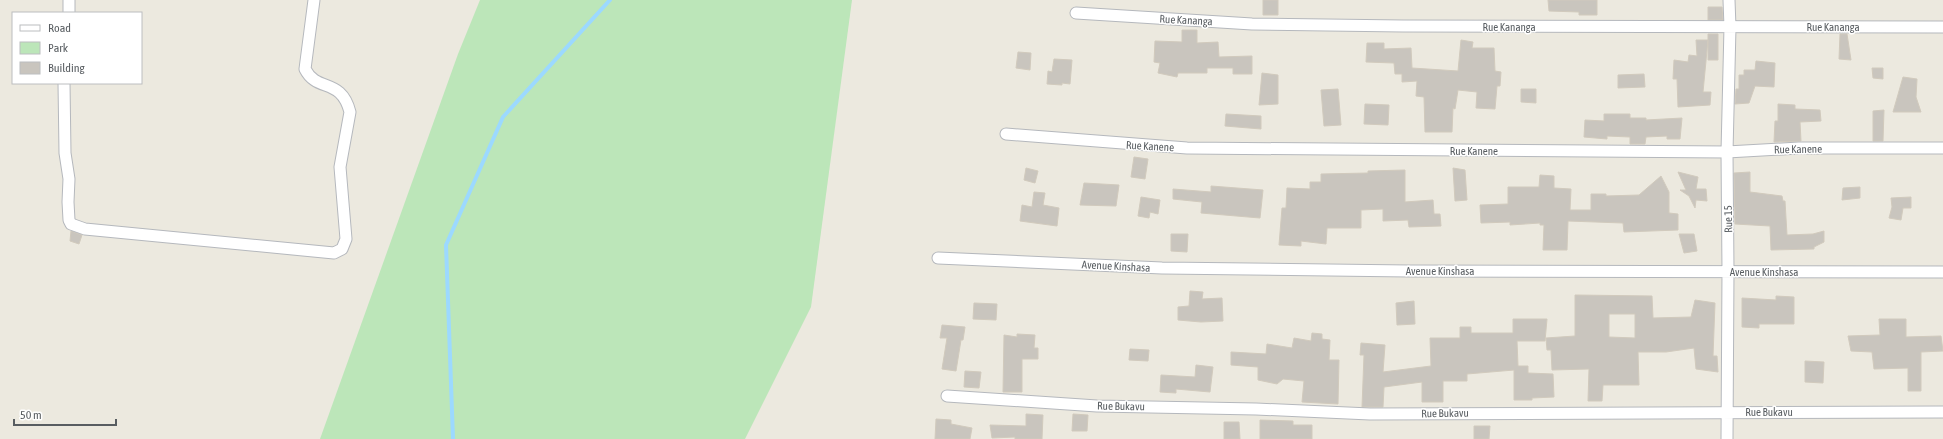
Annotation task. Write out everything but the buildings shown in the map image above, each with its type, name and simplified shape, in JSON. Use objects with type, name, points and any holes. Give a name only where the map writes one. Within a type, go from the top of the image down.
[{"type":"street","points":[[68,0],[69,12]]},
{"type":"street","points":[[64,84],[65,153],[69,179],[68,202],[69,220],[71,224],[85,229],[334,253],[342,249],[346,239],[340,167],[350,112],[348,104],[341,92],[309,76],[305,69],[314,0]]},
{"type":"street","name":"Rue 15","points":[[1727,439],[1727,152],[1730,27],[1729,0]]},
{"type":"street","name":"Rue Kananga","points":[[1076,13],[1252,24],[1943,27]]},
{"type":"street","name":"Rue Kanene","points":[[1006,134],[1188,148],[1727,152],[1799,148],[1943,148]]},
{"type":"street","name":"Avenue Kinshasa","points":[[938,258],[1162,268],[1408,271],[1943,272]]},
{"type":"street","name":"Rue Bukavu","points":[[947,396],[1097,406],[1256,409],[1370,414],[1943,412]]},
{"type":"green space","points":[[480,0],[852,0],[811,307],[745,439],[320,439],[458,54]]},
{"type":"waterway","points":[[453,439],[446,245],[503,117],[610,0]]}]
